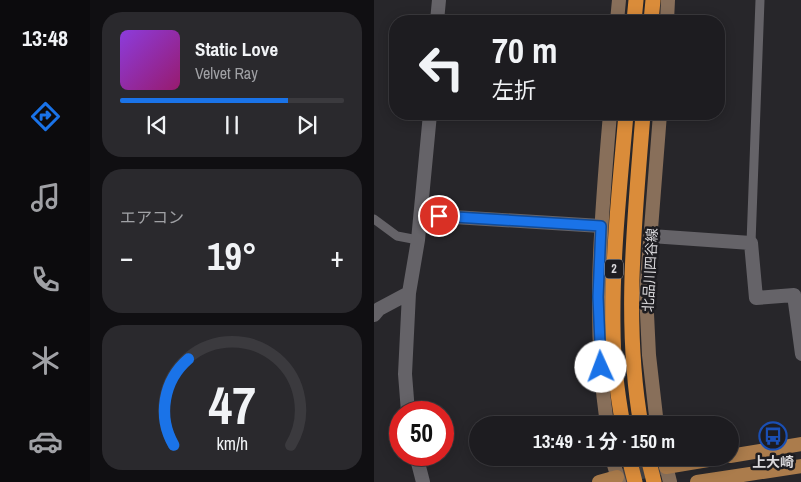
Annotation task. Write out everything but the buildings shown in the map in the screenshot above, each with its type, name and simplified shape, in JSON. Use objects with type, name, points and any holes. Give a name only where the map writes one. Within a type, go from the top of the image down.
[{"type":"highway","points":[[635,15],[636,0]]},
{"type":"highway","points":[[652,15],[653,0]]},
{"type":"highway","name":"2","points":[[622,416],[615,376],[613,327],[616,236],[626,120]]},
{"type":"highway","name":"2","points":[[640,416],[634,376],[631,326],[634,229],[643,120]]},
{"type":"highway","points":[[631,466],[635,482]]},
{"type":"highway","points":[[650,466],[654,482]]},
{"type":"main road","points":[[618,15],[619,0]]},
{"type":"main road","points":[[667,15],[668,0]]},
{"type":"main road","points":[[606,416],[601,367],[598,297],[601,226],[610,120]]},
{"type":"main road","name":"北品川四谷線","points":[[657,416],[649,355],[646,293],[660,120]]},
{"type":"main road","points":[[739,454],[801,444]]},
{"type":"main road","points":[[599,482],[618,480],[614,466]]},
{"type":"main road","points":[[666,466],[670,482]]},
{"type":"main road","points":[[697,482],[801,466]]},
{"type":"street","points":[[438,15],[439,0]]},
{"type":"street","points":[[407,401],[406,374],[410,293],[421,214],[429,120]]},
{"type":"street","points":[[421,214],[601,226]]},
{"type":"street","points":[[651,236],[751,243],[756,298],[798,294],[801,354]]},
{"type":"street","points":[[376,311],[410,293]]},
{"type":"street","points":[[418,466],[422,482]]},
{"type":"lane","points":[[751,243],[757,113],[757,36],[760,0]]},
{"type":"lane","points":[[374,219],[397,236],[418,240]]},
{"type":"tunnel","points":[[617,477],[666,467]]},
{"type":"place","name":"上大崎","points":[[773,436]]},
{"type":"route","points":[[439,216],[601,226],[598,297],[601,367]]}]
